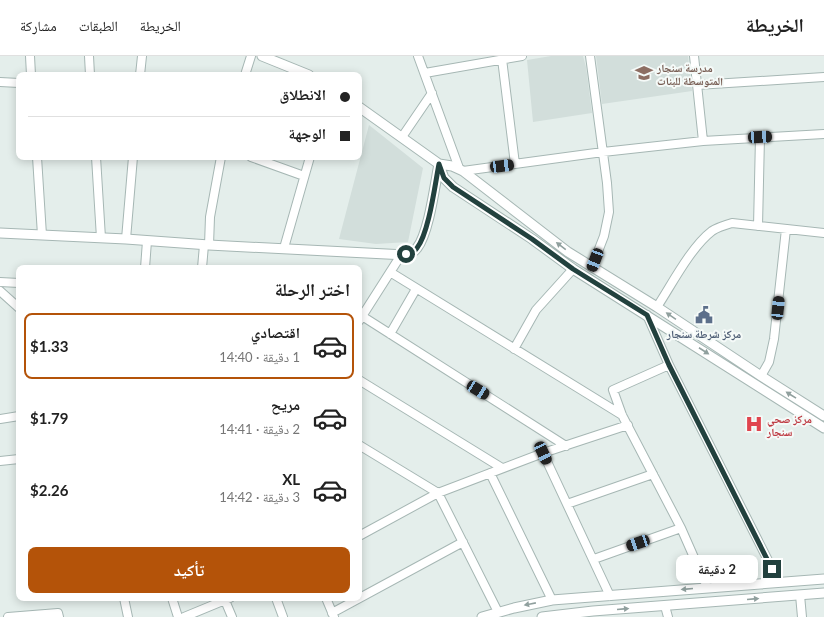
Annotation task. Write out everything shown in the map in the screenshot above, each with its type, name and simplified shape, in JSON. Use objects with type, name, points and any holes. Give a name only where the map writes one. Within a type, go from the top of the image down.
[{"type":"street","points":[[30,56],[31,72]]},
{"type":"street","points":[[89,56],[90,72]]},
{"type":"street","points":[[140,72],[142,56]]},
{"type":"street","points":[[246,72],[250,56]]},
{"type":"street","points":[[262,56],[282,60],[304,72]]},
{"type":"street","points":[[418,56],[461,169]]},
{"type":"street","points":[[425,73],[522,56]]},
{"type":"street","points":[[590,56],[607,182],[609,212],[604,236],[592,268]]},
{"type":"street","points":[[694,56],[703,141]]},
{"type":"street","points":[[502,59],[515,164]]},
{"type":"street","points":[[697,85],[824,77]]},
{"type":"street","points":[[0,82],[16,83]]},
{"type":"street","points":[[402,137],[432,93]]},
{"type":"street","points":[[362,109],[439,164],[444,178],[449,183],[573,269],[824,428]]},
{"type":"street","points":[[449,183],[447,178],[449,172],[453,169],[515,164],[603,152],[703,141],[824,134]]},
{"type":"street","points":[[758,226],[760,137]]},
{"type":"street","points":[[37,160],[42,235]]},
{"type":"street","points":[[96,160],[101,238]]},
{"type":"street","points":[[126,239],[133,160]]},
{"type":"street","points":[[203,265],[220,160]]},
{"type":"street","points":[[259,160],[304,176]]},
{"type":"street","points":[[284,248],[309,160]]},
{"type":"street","points":[[439,164],[446,164],[461,169],[568,252],[657,307],[824,416]]},
{"type":"street","points":[[0,233],[401,255],[413,252],[420,243],[428,220],[439,164]]},
{"type":"street","points":[[657,307],[695,248],[713,230],[722,226],[732,223],[824,233]]},
{"type":"street","points":[[761,376],[769,362],[774,339],[786,229]]},
{"type":"street","points":[[145,265],[147,241]]},
{"type":"street","points":[[362,317],[401,255]]},
{"type":"street","points":[[514,349],[536,310],[573,269]]},
{"type":"street","points":[[390,272],[622,415]]},
{"type":"street","points":[[0,282],[16,283]]},
{"type":"street","points":[[390,334],[416,289]]},
{"type":"street","points":[[0,291],[16,305]]},
{"type":"street","points":[[647,315],[669,365],[779,582]]},
{"type":"street","points":[[362,320],[390,334],[566,446]]},
{"type":"street","points":[[669,365],[613,390],[622,415],[681,528],[707,587]]},
{"type":"street","points":[[362,382],[502,468]]},
{"type":"street","points":[[0,419],[16,416]]},
{"type":"street","points":[[362,534],[438,493],[543,453],[628,425]]},
{"type":"street","points":[[362,447],[438,493],[498,612]]},
{"type":"street","points":[[543,453],[594,559],[610,596]]},
{"type":"street","points":[[0,461],[16,460]]},
{"type":"street","points":[[490,473],[552,600]]},
{"type":"street","points":[[567,504],[653,474]]},
{"type":"street","points":[[594,559],[681,528]]},
{"type":"street","points":[[362,599],[462,542]]},
{"type":"street","points":[[482,617],[552,600],[824,579]]},
{"type":"street","points":[[542,617],[593,614],[665,606],[824,593]]},
{"type":"street","points":[[800,595],[802,617]]},
{"type":"street","points":[[125,601],[128,617]]},
{"type":"street","points":[[173,601],[178,617]]},
{"type":"street","points":[[184,617],[221,601]]},
{"type":"street","points":[[227,601],[232,617]]},
{"type":"street","points":[[277,601],[283,617]]},
{"type":"street","points":[[327,601],[333,615],[358,601]]},
{"type":"street","points":[[665,606],[668,617]]},
{"type":"street","points":[[8,617],[58,613],[58,617]]},
{"type":"shaded area","points":[[551,56],[583,56],[586,67],[592,113],[533,122],[527,60]]},
{"type":"shaded area","name":"مدرسة سنجار المتوسطة للبنات","points":[[596,56],[688,56],[692,91],[602,104]]},
{"type":"shaded area","points":[[369,125],[423,168],[408,242],[376,244],[339,239],[360,160],[362,160],[362,152]]},
{"type":"place","name":"مدرسة سنجار المتوسطة للبنات","points":[[644,73]]},
{"type":"place","name":"مركز شرطة سنجار","points":[[704,315]]},
{"type":"place","name":"مركز صحي سنجار","points":[[754,424]]},
{"type":"route","points":[[406,254],[410,254],[416,250],[420,243],[428,220],[439,164],[444,178],[453,187],[532,239],[573,269],[647,315],[669,365],[772,569]]}]
